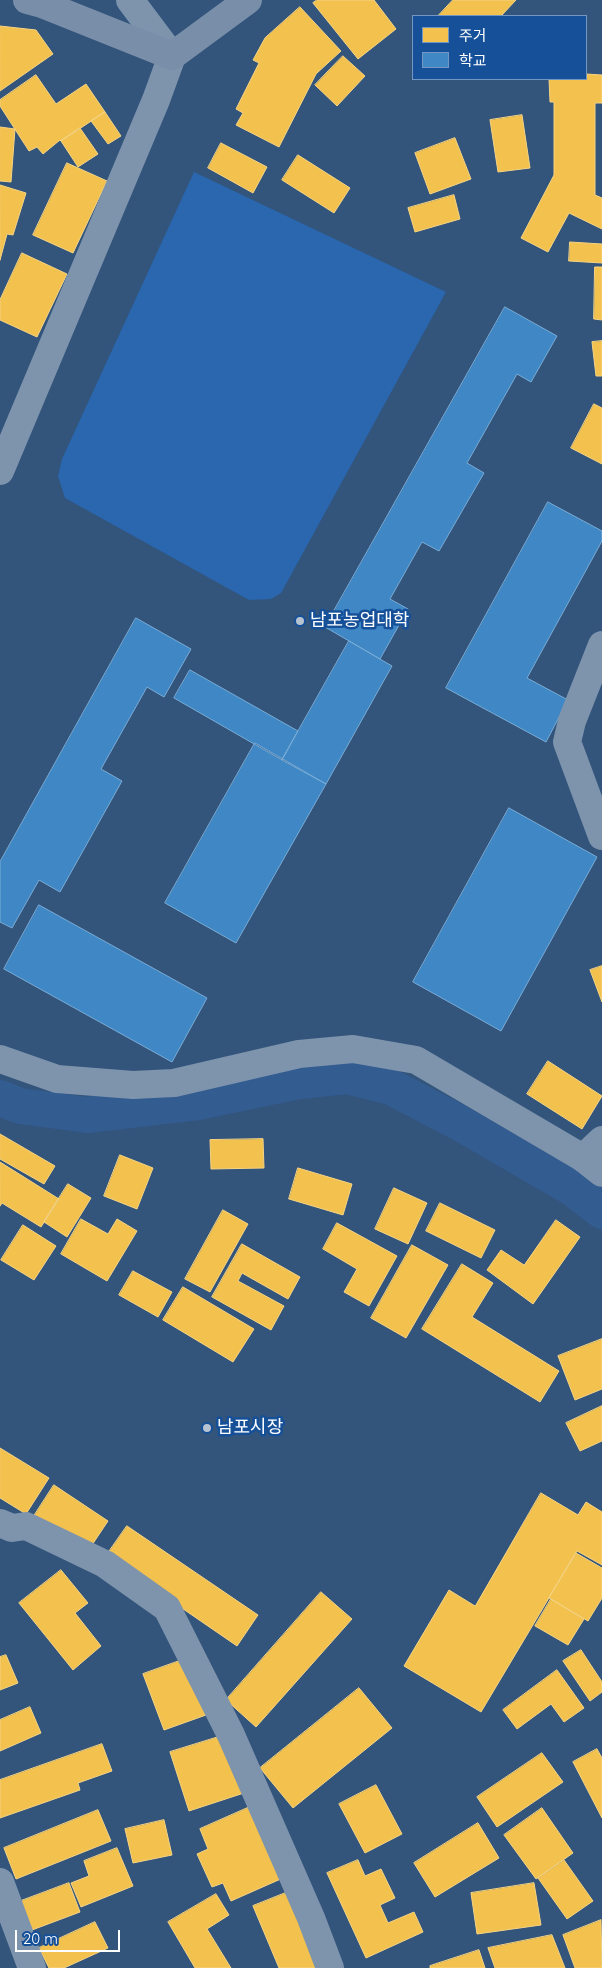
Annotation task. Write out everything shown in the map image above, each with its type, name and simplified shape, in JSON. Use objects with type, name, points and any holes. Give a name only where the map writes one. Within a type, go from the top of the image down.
[{"type":"main road","points":[[28,0],[172,56],[248,0]]},
{"type":"street","points":[[0,471],[152,109],[172,56],[130,0]]},
{"type":"street","points":[[602,645],[572,721],[566,742],[602,836]]},
{"type":"street","points":[[0,1059],[57,1079],[133,1086],[174,1083],[299,1054],[353,1049],[416,1060],[596,1157]]},
{"type":"street","points":[[0,1523],[12,1528],[26,1526],[105,1564],[167,1608],[230,1735],[311,1918],[330,1968]]},
{"type":"street","points":[[0,1882],[32,1968]]},
{"type":"shaded area","points":[[194,172],[446,292],[281,593],[271,599],[249,600],[65,498],[58,476],[62,459]]},
{"type":"building: 주거","points":[[317,0],[374,0],[396,29],[358,59],[313,3]]},
{"type":"building: 주거","points":[[453,0],[516,0],[502,15],[439,15]]},
{"type":"building: 주거","points":[[300,7],[341,51],[316,74],[279,147],[236,125],[243,113],[236,109],[259,63],[253,60],[265,38]]},
{"type":"building: 주거","points":[[0,26],[36,30],[53,54],[0,91]]},
{"type":"building: 주거","points":[[343,56],[365,76],[337,106],[315,85]]},
{"type":"building: 주거","points":[[587,74],[602,75],[602,103],[595,103],[595,195],[602,198],[602,229],[569,213],[548,252],[521,238],[554,175],[554,102],[550,102],[549,80],[587,80]]},
{"type":"building: 주거","points":[[36,75],[56,104],[86,84],[105,112],[60,140],[43,154],[37,147],[29,151],[0,106],[0,100]]},
{"type":"building: 주거","points":[[105,112],[121,136],[108,144],[91,121]]},
{"type":"building: 주거","points":[[522,115],[530,168],[498,172],[490,120]]},
{"type":"building: 주거","points":[[0,127],[15,129],[11,182],[0,181]]},
{"type":"building: 주거","points":[[80,128],[98,154],[78,167],[61,141]]},
{"type":"building: 주거","points":[[455,138],[471,179],[430,194],[415,153]]},
{"type":"building: 주거","points":[[221,143],[267,167],[253,193],[208,168]]},
{"type":"building: 주거","points":[[298,155],[350,188],[334,213],[282,180]]},
{"type":"building: 주거","points":[[67,163],[107,181],[73,253],[33,235]]},
{"type":"building: 주거","points":[[0,185],[26,193],[13,235],[7,234],[0,260]]},
{"type":"building: 주거","points":[[454,195],[460,219],[415,232],[408,208]]},
{"type":"building: 주거","points":[[570,242],[602,244],[602,263],[569,261]]},
{"type":"building: 주거","points":[[22,253],[67,274],[37,337],[0,320],[0,300]]},
{"type":"building: 주거","points":[[595,267],[602,267],[602,320],[594,319]]},
{"type":"building: 주거","points":[[602,341],[602,376],[596,376],[592,342]]},
{"type":"building: 주거","points":[[594,404],[602,408],[602,464],[571,448]]},
{"type":"building: 주거","points":[[602,966],[602,1002],[590,970]]},
{"type":"building: 주거","points":[[548,1061],[602,1096],[582,1129],[527,1094]]},
{"type":"building: 주거","points":[[0,1134],[55,1166],[44,1184],[0,1159]]},
{"type":"building: 주거","points":[[263,1139],[264,1168],[211,1169],[210,1140]]},
{"type":"building: 주거","points":[[120,1155],[153,1168],[137,1209],[104,1196]]},
{"type":"building: 주거","points":[[0,1162],[59,1199],[41,1227],[2,1203],[0,1206]]},
{"type":"building: 주거","points":[[298,1168],[352,1184],[343,1215],[289,1199]]},
{"type":"building: 주거","points":[[68,1184],[91,1198],[67,1237],[44,1222]]},
{"type":"building: 주거","points":[[394,1188],[427,1203],[408,1244],[375,1229]]},
{"type":"building: 주거","points":[[440,1203],[495,1230],[481,1258],[426,1231]]},
{"type":"building: 주거","points":[[223,1210],[248,1224],[210,1292],[185,1279]]},
{"type":"building: 주거","points":[[81,1219],[108,1234],[117,1219],[137,1231],[107,1281],[61,1254]]},
{"type":"building: 주거","points":[[556,1220],[580,1237],[533,1304],[487,1270],[501,1250],[524,1265]]},
{"type":"building: 주거","points":[[337,1223],[397,1256],[369,1306],[344,1292],[357,1269],[323,1249]]},
{"type":"building: 주거","points":[[23,1225],[56,1246],[34,1280],[1,1260]]},
{"type":"building: 주거","points":[[242,1244],[300,1277],[288,1299],[242,1273],[238,1281],[284,1306],[271,1330],[212,1297]]},
{"type":"building: 주거","points":[[412,1245],[448,1265],[406,1338],[371,1318]]},
{"type":"building: 주거","points":[[462,1264],[493,1283],[472,1317],[559,1371],[540,1402],[422,1329]]},
{"type":"building: 주거","points":[[133,1271],[172,1292],[158,1317],[119,1295]]},
{"type":"building: 주거","points":[[183,1287],[254,1329],[233,1362],[163,1320]]},
{"type":"building: 주거","points":[[602,1339],[602,1389],[575,1400],[558,1356]]},
{"type":"building: 주거","points":[[602,1406],[602,1441],[580,1451],[566,1423]]},
{"type":"building: 주거","points":[[0,1448],[49,1478],[26,1514],[0,1498]]},
{"type":"building: 주거","points":[[54,1485],[108,1521],[88,1551],[34,1516]]},
{"type":"building: 주거","points":[[541,1493],[578,1515],[586,1502],[602,1512],[602,1565],[577,1551],[481,1712],[404,1666],[449,1590],[475,1606]]},
{"type":"building: 주거","points":[[127,1526],[258,1615],[237,1646],[106,1556]]},
{"type":"building: 주거","points":[[576,1553],[602,1568],[602,1598],[588,1621],[549,1598]]},
{"type":"building: 주거","points":[[61,1570],[88,1603],[75,1613],[101,1646],[73,1670],[19,1603]]},
{"type":"building: 주거","points":[[321,1592],[352,1619],[256,1727],[226,1700]]},
{"type":"building: 주거","points":[[551,1599],[584,1619],[568,1645],[535,1626]]},
{"type":"building: 주거","points":[[581,1650],[602,1682],[602,1692],[590,1701],[563,1661]]},
{"type":"building: 주거","points":[[6,1655],[18,1683],[0,1690],[0,1657]]},
{"type":"building: 주거","points":[[185,1659],[206,1715],[164,1730],[143,1674]]},
{"type":"building: 주거","points":[[557,1670],[584,1708],[564,1722],[551,1704],[517,1729],[503,1710]]},
{"type":"building: 주거","points":[[359,1688],[392,1728],[293,1808],[260,1768]]},
{"type":"building: 주거","points":[[30,1707],[41,1733],[0,1751],[0,1720]]},
{"type":"building: 주거","points":[[225,1735],[244,1793],[189,1811],[170,1752]]},
{"type":"building: 주거","points":[[102,1744],[112,1771],[78,1783],[80,1790],[0,1818],[0,1780]]},
{"type":"building: 주거","points":[[597,1749],[602,1758],[602,1818],[573,1762]]},
{"type":"building: 주거","points":[[542,1753],[563,1782],[497,1827],[477,1797]]},
{"type":"building: 주거","points":[[376,1785],[402,1834],[365,1853],[339,1804]]},
{"type":"building: 주거","points":[[252,1806],[283,1878],[231,1901],[223,1883],[212,1887],[197,1854],[208,1849],[200,1829]]},
{"type":"building: 주거","points":[[542,1808],[573,1853],[536,1879],[504,1835]]},
{"type":"building: 주거","points":[[98,1810],[111,1841],[16,1879],[4,1848]]},
{"type":"building: 주거","points":[[164,1820],[172,1855],[133,1863],[125,1829]]},
{"type":"building: 주거","points":[[478,1823],[499,1858],[435,1897],[414,1863]]},
{"type":"building: 주거","points":[[117,1848],[133,1886],[81,1907],[71,1883],[89,1876],[84,1861]]},
{"type":"building: 주거","points":[[358,1860],[365,1876],[381,1869],[395,1898],[380,1905],[388,1923],[414,1912],[423,1932],[366,1958],[327,1873]]},
{"type":"building: 주거","points":[[564,1860],[593,1901],[567,1919],[538,1878]]},
{"type":"building: 주거","points":[[69,1883],[80,1912],[32,1930],[21,1901]]},
{"type":"building: 주거","points":[[534,1883],[541,1925],[477,1934],[471,1893]]},
{"type":"building: 주거","points":[[288,1892],[320,1968],[279,1968],[253,1906]]},
{"type":"building: 주거","points":[[216,1894],[229,1915],[207,1929],[231,1968],[195,1968],[168,1922]]},
{"type":"building: 주거","points":[[601,1920],[602,1968],[575,1968],[563,1935]]},
{"type":"building: 주거","points":[[95,1922],[108,1948],[64,1968],[49,1968],[39,1948]]},
{"type":"building: 주거","points":[[552,1935],[565,1968],[495,1968],[488,1948]]},
{"type":"building: 주거","points":[[479,1950],[485,1968],[430,1968],[430,1966]]},
{"type":"building: 학교","points":[[505,307],[557,336],[531,382],[517,374],[467,463],[484,473],[439,551],[422,542],[390,599],[408,609],[380,659],[325,627]]},
{"type":"building: 학교","points":[[548,502],[602,531],[602,541],[527,678],[568,700],[546,742],[446,688]]},
{"type":"building: 학교","points":[[136,618],[191,649],[164,697],[147,687],[101,769],[122,781],[60,892],[39,880],[12,928],[0,922],[0,862]]},
{"type":"building: 학교","points":[[349,641],[392,666],[326,784],[282,760]]},
{"type":"building: 학교","points":[[190,670],[298,731],[282,760],[174,698]]},
{"type":"building: 학교","points":[[255,743],[326,784],[236,943],[165,903]]},
{"type":"building: 학교","points":[[509,808],[597,857],[501,1031],[413,982]]},
{"type":"building: 학교","points":[[39,905],[207,998],[172,1062],[4,969]]},
{"type":"waterway","points":[[0,1098],[20,1106],[87,1115],[199,1102],[300,1081],[347,1076],[391,1087],[458,1122],[572,1188],[602,1211]]},
{"type":"place","name":"남포농업대학","points":[[300,621]]},
{"type":"place","name":"남포시장","points":[[207,1428]]}]
